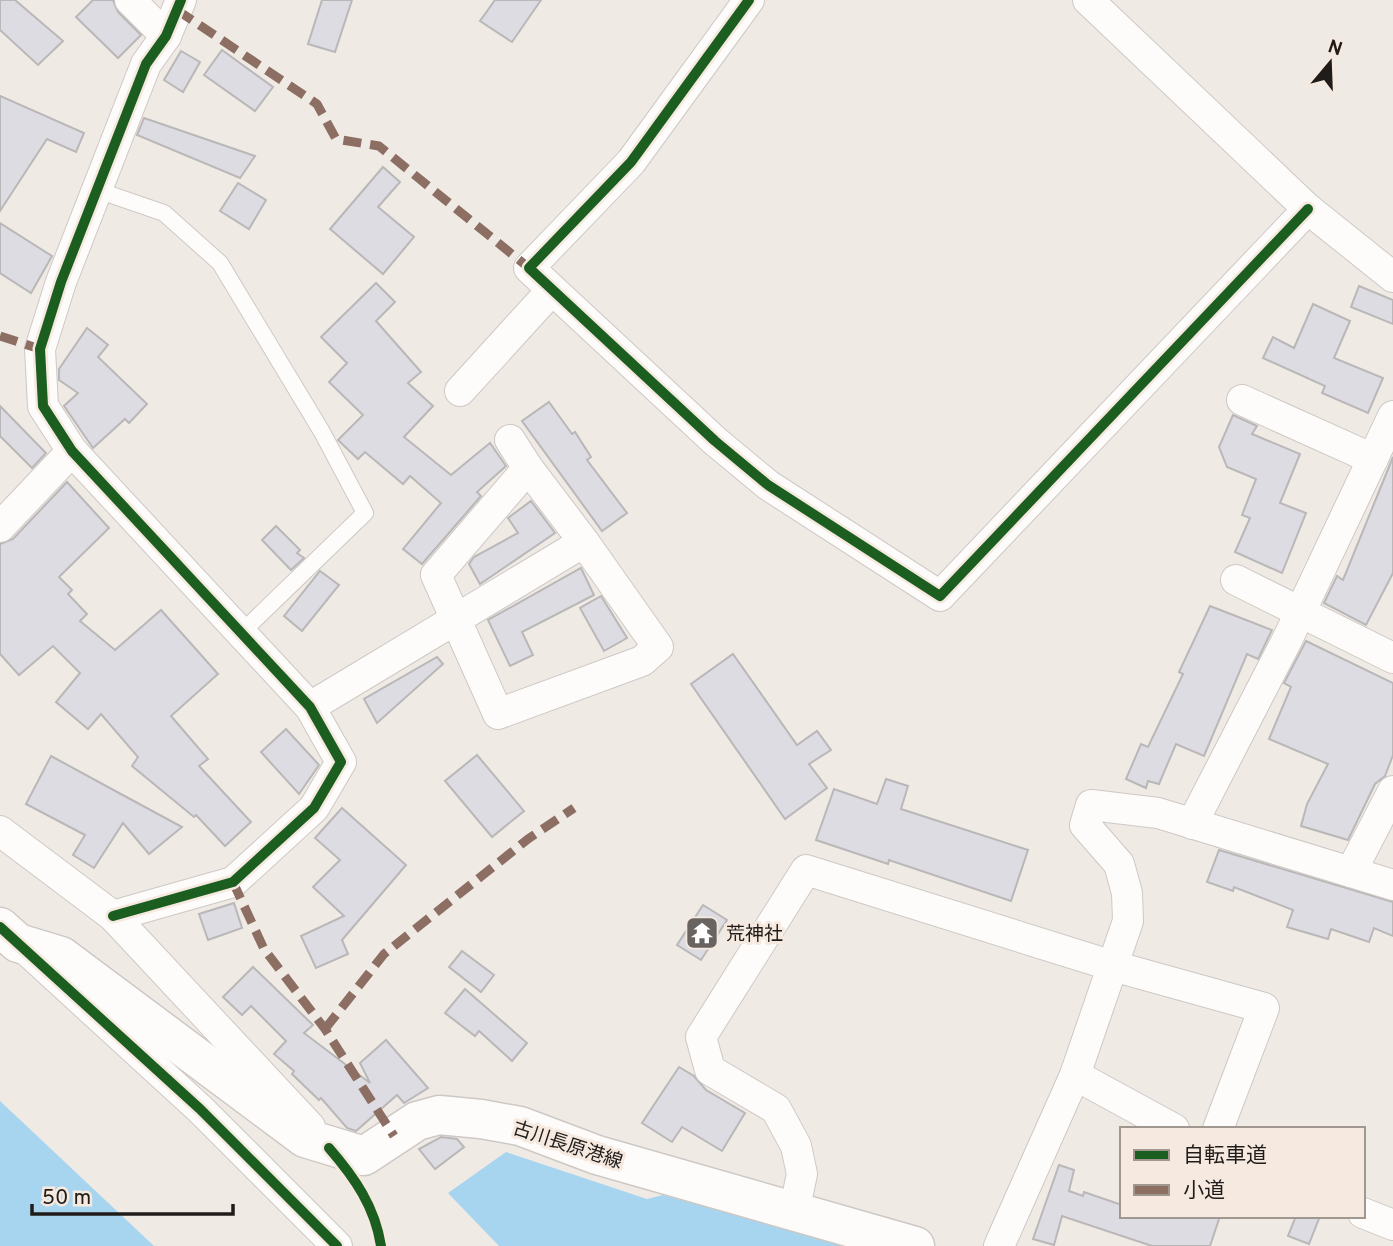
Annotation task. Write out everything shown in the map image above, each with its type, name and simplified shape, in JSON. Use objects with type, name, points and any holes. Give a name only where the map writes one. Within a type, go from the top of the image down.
[{"type":"main road","name":"古川長原港線","points":[[9,935],[61,956],[305,1138],[330,1148],[364,1156],[417,1122],[439,1115],[481,1119],[520,1126],[597,1155],[915,1246]]},
{"type":"street","points":[[130,0],[166,36]]},
{"type":"street","points":[[113,916],[233,881],[314,808],[341,762],[310,707],[72,451],[43,406],[40,349],[61,282],[146,64],[166,36],[181,0]]},
{"type":"street","points":[[749,0],[631,162],[529,268],[715,440],[768,485],[940,596],[1308,209]]},
{"type":"street","points":[[1088,0],[1308,209],[1393,276]]},
{"type":"street","points":[[460,391],[552,290]]},
{"type":"street","points":[[1242,400],[1373,459]]},
{"type":"street","points":[[1192,824],[1300,613],[1393,416]]},
{"type":"street","points":[[510,440],[658,647],[642,661],[498,715],[436,575],[528,468]]},
{"type":"street","points":[[0,527],[72,451]]},
{"type":"street","points":[[310,707],[584,542]]},
{"type":"street","points":[[1236,580],[1393,658]]},
{"type":"street","points":[[1350,872],[1393,791]]},
{"type":"street","points":[[999,1246],[1075,1075],[1128,921],[1127,893],[1119,864],[1085,825],[1091,805],[1158,813],[1393,885]]},
{"type":"street","points":[[0,831],[113,916],[330,1148]]},
{"type":"street","points":[[794,1212],[802,1174],[796,1146],[776,1108],[710,1070],[701,1037],[806,870],[1113,967],[1264,1008],[1219,1127]]},
{"type":"street","points":[[9,935],[200,1109],[337,1246]]},
{"type":"street","points":[[1075,1075],[1170,1127]]},
{"type":"street","points":[[1365,1214],[1393,1225]]},
{"type":"lane","points":[[97,190],[164,213],[220,263],[322,432],[365,513],[240,634]]},
{"type":"water","points":[[0,1101],[154,1246],[0,1246]]},
{"type":"water","points":[[506,1152],[647,1199],[663,1195],[850,1246],[499,1246],[448,1193]]},
{"type":"building","points":[[0,0],[15,0],[63,41],[38,65],[0,30]]},
{"type":"building","points":[[93,0],[113,0],[118,12],[141,35],[118,58],[76,17]]},
{"type":"building","points":[[322,0],[352,0],[335,52],[308,44]]},
{"type":"building","points":[[495,0],[541,0],[512,42],[480,21]]},
{"type":"building","points":[[222,50],[273,87],[255,111],[204,75]]},
{"type":"building","points":[[181,51],[200,62],[183,92],[164,80]]},
{"type":"building","points":[[0,96],[84,133],[76,152],[47,139],[0,211]]},
{"type":"building","points":[[144,118],[255,156],[240,178],[137,135]]},
{"type":"building","points":[[383,167],[400,182],[378,207],[414,237],[383,274],[330,229]]},
{"type":"building","points":[[238,183],[266,200],[249,229],[220,211]]},
{"type":"building","points":[[0,223],[52,256],[31,293],[0,273]]},
{"type":"building","points":[[376,283],[395,302],[376,321],[421,372],[408,383],[433,406],[404,437],[451,475],[490,443],[506,466],[477,492],[481,496],[422,564],[403,549],[441,503],[410,476],[403,484],[365,452],[358,459],[338,440],[363,415],[329,382],[347,363],[321,337]]},
{"type":"building","points":[[1359,286],[1393,300],[1393,324],[1351,307]]},
{"type":"building","points":[[1313,304],[1350,321],[1334,358],[1383,378],[1368,413],[1322,393],[1325,386],[1263,358],[1273,337],[1294,348]]},
{"type":"building","points":[[87,328],[108,345],[98,357],[147,404],[129,423],[125,419],[93,448],[64,406],[78,393],[59,380],[59,369]]},
{"type":"building","points":[[549,402],[572,434],[575,432],[591,457],[587,460],[627,513],[602,531],[522,421]]},
{"type":"building","points":[[0,406],[46,453],[32,468],[0,436]]},
{"type":"building","points":[[1233,415],[1257,426],[1252,434],[1300,454],[1280,503],[1306,513],[1282,573],[1235,552],[1250,518],[1242,515],[1256,479],[1227,467],[1219,447]]},
{"type":"building","points":[[1393,457],[1393,573],[1366,625],[1324,603],[1337,576],[1343,580]]},
{"type":"building","points":[[67,482],[109,528],[59,577],[72,590],[68,594],[87,614],[80,621],[115,650],[161,610],[218,674],[171,716],[208,759],[199,766],[251,822],[225,846],[196,815],[194,817],[132,766],[138,757],[101,714],[88,729],[56,702],[80,673],[53,646],[19,675],[0,654],[0,544],[13,539]]},
{"type":"building","points":[[531,501],[555,533],[480,584],[469,564],[474,557],[518,533],[508,518]]},
{"type":"building","points":[[276,526],[300,550],[297,553],[304,558],[291,570],[262,540]]},
{"type":"building","points":[[581,568],[594,595],[522,632],[533,655],[510,666],[488,620]]},
{"type":"building","points":[[320,571],[339,585],[302,631],[284,616]]},
{"type":"building","points":[[601,596],[627,638],[604,651],[580,608]]},
{"type":"building","points":[[1210,606],[1272,630],[1258,659],[1247,654],[1204,756],[1176,744],[1159,784],[1148,781],[1146,788],[1126,779],[1141,744],[1148,747],[1183,674],[1179,672]]},
{"type":"building","points":[[1306,641],[1393,683],[1393,755],[1385,776],[1375,784],[1348,840],[1301,826],[1307,804],[1328,764],[1269,739],[1291,687],[1284,683]]},
{"type":"building","points":[[733,654],[797,745],[817,731],[831,750],[809,764],[827,788],[785,819],[691,684]]},
{"type":"building","points":[[437,657],[443,664],[377,723],[364,699]]},
{"type":"building","points":[[286,729],[319,765],[299,794],[261,752]]},
{"type":"building","points":[[477,755],[524,811],[492,837],[445,781]]},
{"type":"building","points":[[51,756],[182,827],[149,854],[123,823],[94,868],[73,855],[85,835],[26,804]]},
{"type":"building","points":[[886,779],[908,786],[901,809],[1028,850],[1011,901],[889,860],[888,864],[816,840],[834,789],[877,804]]},
{"type":"building","points":[[342,808],[406,865],[342,940],[348,954],[316,968],[301,936],[344,916],[313,887],[340,860],[315,838]]},
{"type":"building","points":[[1219,850],[1393,902],[1393,936],[1374,928],[1369,942],[1331,929],[1328,939],[1287,927],[1293,910],[1234,887],[1233,891],[1207,882]]},
{"type":"building","points":[[234,903],[242,928],[208,940],[199,914]]},
{"type":"building","name":"荒神社","points":[[703,905],[727,920],[701,960],[677,945]]},
{"type":"building","points":[[462,951],[494,975],[481,992],[449,967]]},
{"type":"building","points":[[253,967],[313,1025],[304,1033],[370,1083],[360,1063],[386,1040],[428,1088],[404,1103],[397,1095],[356,1131],[347,1128],[321,1098],[319,1100],[292,1074],[294,1071],[274,1054],[286,1041],[251,1006],[242,1015],[223,997]]},
{"type":"building","points":[[465,989],[527,1043],[512,1061],[479,1031],[475,1036],[445,1013]]},
{"type":"building","points":[[679,1067],[694,1076],[706,1090],[745,1113],[722,1151],[682,1127],[672,1142],[642,1123]]},
{"type":"building","points":[[441,1137],[457,1139],[464,1147],[435,1169],[419,1149]]},
{"type":"building","points":[[1059,1165],[1074,1170],[1069,1191],[1083,1196],[1084,1192],[1120,1204],[1120,1218],[1219,1218],[1210,1246],[1152,1246],[1062,1216],[1054,1245],[1033,1239]]},
{"type":"building","points":[[1295,1218],[1319,1218],[1309,1244],[1288,1236]]},
{"type":"marked path","points":[[177,10],[317,104],[336,139],[379,146],[529,268]]},
{"type":"marked path","points":[[0,336],[40,349]]},
{"type":"marked path","points":[[325,1029],[384,954],[528,839],[574,808]]},
{"type":"marked path","points":[[233,882],[264,949],[325,1029],[394,1136]]},
{"type":"cycle path","points":[[113,916],[233,882],[314,808],[341,762],[310,707],[72,451],[43,406],[40,349],[61,282],[146,64],[166,36],[181,0]]},
{"type":"cycle path","points":[[749,0],[631,162],[529,268],[715,441],[768,485],[940,596],[1308,209]]},
{"type":"cycle path","points":[[0,927],[200,1109],[337,1246]]},
{"type":"cycle path","points":[[329,1148],[363,1194],[374,1218],[381,1246]]},
{"type":"place","name":"荒神社","points":[[702,933]]}]
